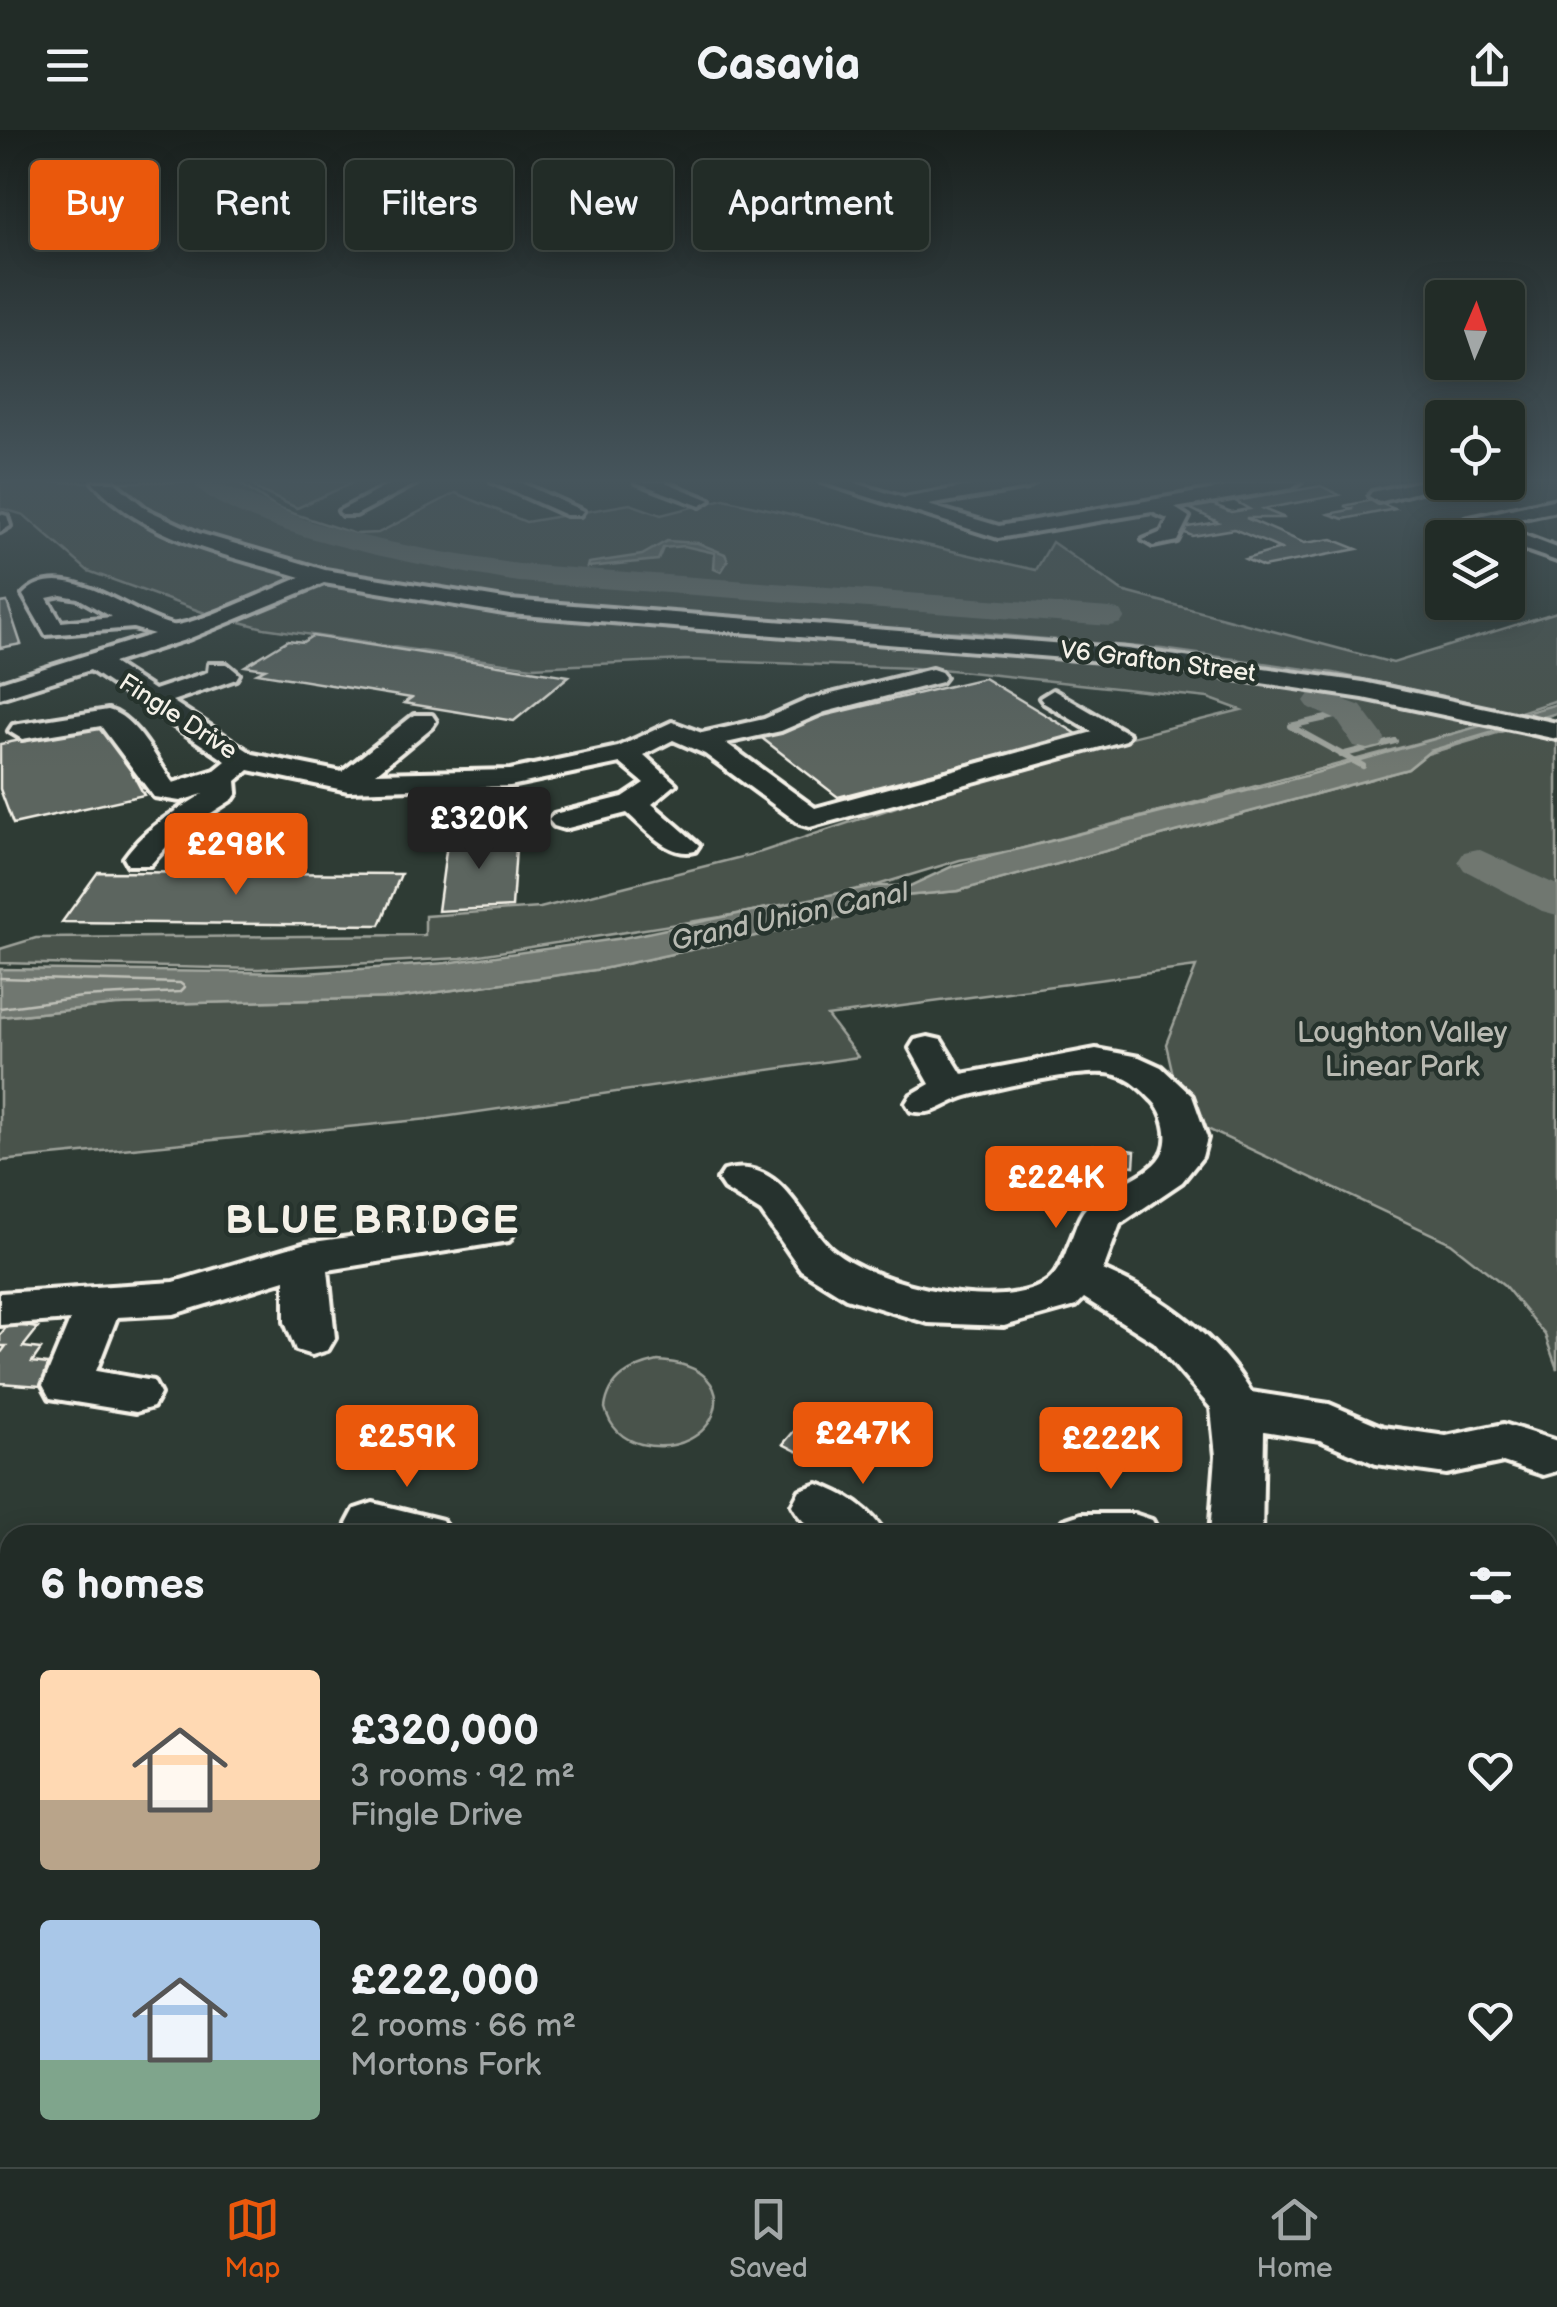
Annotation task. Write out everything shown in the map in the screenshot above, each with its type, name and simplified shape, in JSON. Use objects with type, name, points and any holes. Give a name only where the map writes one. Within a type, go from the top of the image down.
[{"type":"street","name":"Fingle Drive","points":[[0,690],[180,634],[319,577]]},
{"type":"street","name":"V6 Grafton Street","points":[[328,577],[510,607],[1127,656],[1398,697],[1557,731]]},
{"type":"street","points":[[134,621],[180,634]]},
{"type":"street","name":"V6 Grafton Street","points":[[754,625],[966,632],[1162,649],[1334,673],[1557,718]]},
{"type":"street","name":"Fingle Drive","points":[[96,663],[151,700],[234,768],[348,782],[510,778],[626,754],[672,730],[702,740]]},
{"type":"street","points":[[151,700],[227,674],[218,669]]},
{"type":"street","points":[[702,740],[772,724],[816,706],[932,677]]},
{"type":"street","points":[[702,740],[810,818],[1116,734],[1053,698]]},
{"type":"street","points":[[22,731],[108,718],[135,748],[164,791],[180,792],[234,768]]},
{"type":"street","points":[[348,782],[423,721]]},
{"type":"street","points":[[564,820],[633,804],[662,784],[626,754]]},
{"type":"street","points":[[138,858],[154,834],[191,816],[223,793],[234,768]]},
{"type":"street","points":[[633,804],[684,845]]},
{"type":"street","points":[[738,1180],[776,1202],[816,1259],[862,1287],[903,1302],[928,1307],[1004,1310],[1060,1295],[1078,1277],[1102,1216],[1168,1173],[1182,1157],[1187,1138],[1178,1104],[1148,1075],[1126,1065],[1096,1060],[938,1096],[928,1048]]},
{"type":"street","points":[[0,1309],[174,1298],[306,1258],[494,1232]]},
{"type":"street","points":[[306,1258],[312,1338]]},
{"type":"street","points":[[1078,1277],[1112,1291],[1164,1323],[1204,1363],[1236,1408],[1240,1469],[1237,1525]]},
{"type":"street","points":[[102,1300],[66,1385],[136,1394]]},
{"type":"street","points":[[1236,1408],[1329,1423],[1376,1444],[1446,1454],[1504,1443],[1543,1456]]},
{"type":"street","points":[[818,1505],[845,1525]]},
{"type":"street","points":[[374,1524],[379,1525]]},
{"type":"green space","points":[[105,577],[1102,577],[1122,591],[1393,663],[1557,612],[1557,700],[1518,713],[1334,673],[1162,649],[966,632],[783,626],[1127,656],[1508,719],[1016,850],[960,860],[861,890],[721,917],[461,958],[259,969],[0,963],[0,949],[36,938],[425,935],[425,916],[540,908],[761,852],[1034,761],[1241,710],[1208,698],[941,669],[685,660],[532,667],[264,628],[205,613]]},
{"type":"green space","name":"Loughton Valley Linear Park","points":[[1507,730],[1557,740],[1557,1369],[1545,1335],[1504,1285],[1451,1243],[1203,1127],[1174,1079],[1166,1044],[1196,967],[827,1016],[858,1057],[429,1119],[0,1161],[0,1017],[116,1005],[396,998],[602,969],[844,917],[904,896],[958,891],[1408,769],[1427,754]]},
{"type":"green space","points":[[658,1361],[688,1367],[707,1379],[715,1394],[714,1411],[705,1427],[689,1439],[668,1446],[628,1439],[613,1426],[605,1408],[616,1382],[639,1367]]},
{"type":"water","name":"Grand Union Canal","points":[[1557,704],[1557,713],[1430,751],[1408,769],[958,891],[904,896],[844,917],[602,969],[396,998],[116,1005],[0,1017],[0,969],[306,973],[446,963],[623,938],[872,886],[910,886],[953,866],[1305,776]]},
{"type":"building","points":[[7,602],[21,644],[0,648],[0,603]]},
{"type":"building","points":[[312,636],[569,676],[514,721],[404,703],[411,698],[257,673],[265,669],[245,666],[288,640],[303,642]]},
{"type":"building","points":[[984,678],[1079,735],[838,797],[754,732]]},
{"type":"building","points":[[106,724],[144,795],[13,824],[0,789],[0,744]]},
{"type":"building","points":[[517,833],[512,907],[438,911],[448,836]]},
{"type":"building","points":[[98,872],[401,874],[380,925],[62,922]]},
{"type":"building","points":[[1093,1145],[1135,1151],[1134,1166],[1126,1165],[1125,1178],[1089,1173]]},
{"type":"building","points":[[1064,1164],[1088,1175],[1076,1188],[1052,1177]]},
{"type":"building","points":[[9,1324],[38,1328],[23,1347],[41,1349],[32,1362],[56,1365],[41,1386],[0,1383],[0,1354],[6,1346],[0,1346],[0,1335]]},
{"type":"building","points":[[813,1409],[857,1432],[835,1458],[826,1453],[818,1462],[783,1444]]},
{"type":"waterway","points":[[574,577],[1110,617]]},
{"type":"waterway","points":[[1321,701],[1349,713],[1367,738]]},
{"type":"waterway","points":[[1342,755],[1290,726],[1349,713]]},
{"type":"waterway","points":[[1342,755],[1395,741]]},
{"type":"waterway","points":[[1342,755],[1363,766]]},
{"type":"waterway","points":[[1478,861],[1557,902]]},
{"type":"district","name":"BLUE BRIDGE","points":[[373,1221]]}]
